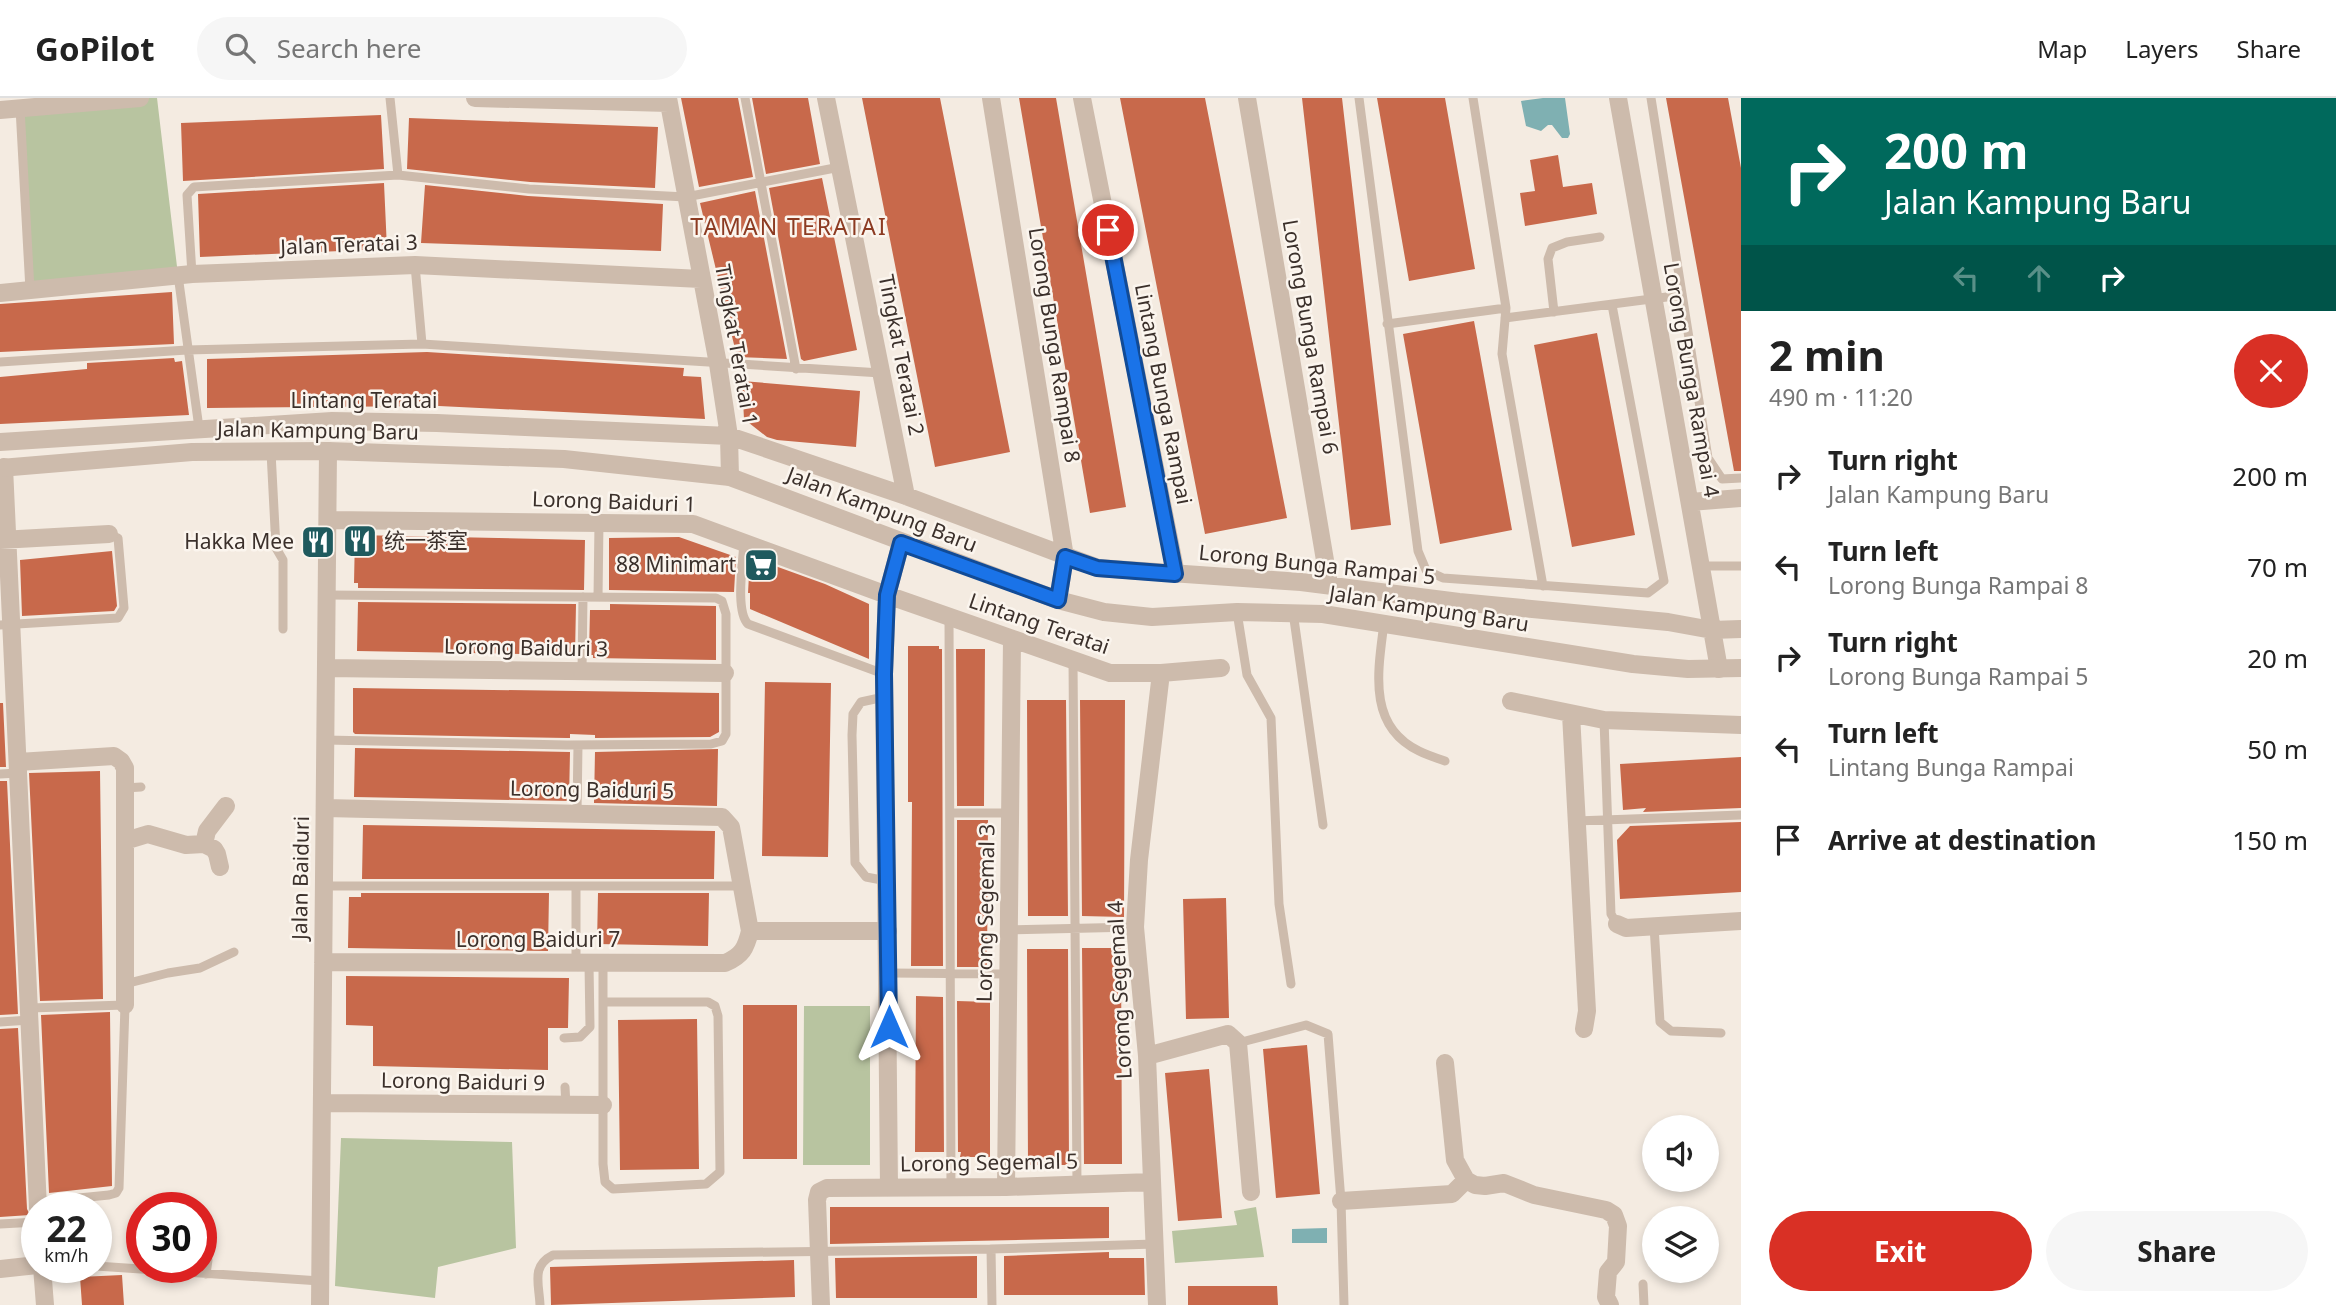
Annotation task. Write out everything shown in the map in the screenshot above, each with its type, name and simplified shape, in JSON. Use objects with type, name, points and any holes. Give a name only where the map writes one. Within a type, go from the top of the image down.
[{"type":"street","points":[[0,110],[140,98]]},
{"type":"street","points":[[475,98],[669,100]]},
{"type":"street","name":"Tingkat Teratai 2","points":[[826,98],[906,496]]},
{"type":"street","name":"Lorong Bunga Rampai 8","points":[[992,98],[1065,557],[1058,600]]},
{"type":"street","name":"Lintang Bunga Rampai","points":[[1082,98],[1175,574]]},
{"type":"street","name":"Lorong Bunga Rampai 6","points":[[1247,98],[1329,584]]},
{"type":"street","name":"Lorong Bunga Rampai 4","points":[[1618,98],[1719,669]]},
{"type":"street","name":"Tingkat Teratai 1","points":[[669,100],[718,364],[729,436],[730,477]]},
{"type":"street","name":"Jalan Teratai 3","points":[[0,293],[185,274],[415,265],[701,279]]},
{"type":"street","name":"Lintang Teratai","points":[[0,442],[332,421],[729,436]]},
{"type":"street","name":"Lorong Bunga Rampai 5","points":[[729,436],[906,496],[1097,568],[1329,584],[1459,602],[1668,622],[1712,630],[1741,629]]},
{"type":"street","name":"Jalan Kampung Baru","points":[[2,468],[192,452],[328,451],[564,459],[730,477],[1058,600],[1104,612],[1152,617],[1293,612],[1633,664],[1688,669],[1741,668]]},
{"type":"street","name":"Jalan Baiduri","points":[[320,1305],[328,451]]},
{"type":"street","points":[[2,468],[12,770],[30,1014],[37,1192]]},
{"type":"street","points":[[1690,502],[1741,498]]},
{"type":"street","name":"Lorong Baiduri 1","points":[[328,520],[693,524],[887,595]]},
{"type":"street","points":[[4,540],[109,534]]},
{"type":"street","points":[[889,1188],[884,674],[887,595],[901,543]]},
{"type":"street","name":"Lintang Teratai","points":[[887,595],[1110,673],[1161,673],[1221,668]]},
{"type":"street","name":"Lorong Segemal 3","points":[[1006,1187],[1012,639]]},
{"type":"street","name":"Lorong Baiduri 3","points":[[326,668],[726,673]]},
{"type":"street","name":"Lorong Segemal 4","points":[[1157,1305],[1147,1056],[1135,927],[1139,860],[1161,673]]},
{"type":"street","points":[[1511,701],[1604,720],[1741,724]]},
{"type":"street","points":[[1571,713],[1587,1011],[1584,1029]]},
{"type":"street","points":[[12,770],[114,756],[125,768],[133,788],[125,814],[125,1005]]},
{"type":"street","points":[[204,844],[207,831],[226,806]]},
{"type":"street","name":"Lorong Baiduri 5","points":[[325,808],[722,817],[731,827],[748,939]]},
{"type":"street","points":[[125,814],[133,816],[148,834]]},
{"type":"street","points":[[125,841],[148,834],[186,845],[204,844],[214,849],[220,867]]},
{"type":"street","points":[[1617,924],[1626,928],[1741,921]]},
{"type":"street","points":[[748,939],[888,931]]},
{"type":"street","name":"Lorong Baiduri 7","points":[[323,961],[726,963],[739,957],[748,939]]},
{"type":"street","points":[[1147,1056],[1228,1034],[1238,1043],[1251,1192]]},
{"type":"street","points":[[1445,1063],[1455,1160],[1466,1180],[1485,1186],[1504,1183],[1534,1195],[1606,1210],[1614,1215],[1618,1226],[1616,1262],[1608,1272],[1606,1297],[1610,1305]]},
{"type":"street","name":"Lorong Baiduri 9","points":[[322,1103],[603,1105]]},
{"type":"street","points":[[1341,1201],[1452,1194],[1466,1180]]},
{"type":"street","name":"Lorong Segemal 5","points":[[817,1252],[817,1200],[819,1192],[827,1188],[1006,1187],[1151,1182]]},
{"type":"street","points":[[817,1252],[821,1305]]},
{"type":"street","points":[[0,1269],[21,1267]]},
{"type":"street","points":[[43,1283],[45,1305]]},
{"type":"lane","points":[[390,98],[398,175]]},
{"type":"lane","points":[[745,98],[796,369]]},
{"type":"lane","points":[[1359,98],[1418,551],[1426,570],[1443,578],[1648,593],[1664,581],[1612,304]]},
{"type":"lane","points":[[1473,98],[1505,313],[1502,354],[1543,586]]},
{"type":"lane","points":[[1651,98],[1708,458],[1722,479],[1741,478]]},
{"type":"lane","points":[[20,108],[30,290]]},
{"type":"lane","points":[[199,428],[187,350],[185,274],[187,195],[194,187],[398,175],[529,189],[686,197],[840,167]]},
{"type":"lane","points":[[1554,312],[1548,259],[1552,248],[1567,242],[1600,237]]},
{"type":"lane","points":[[415,265],[422,344]]},
{"type":"lane","points":[[1387,324],[1505,313],[1554,312],[1682,295]]},
{"type":"lane","points":[[0,362],[187,350],[422,344],[881,373]]},
{"type":"lane","points":[[271,452],[275,548],[284,560],[283,629]]},
{"type":"lane","points":[[598,597],[599,523]]},
{"type":"lane","points":[[6,625],[118,618],[124,608],[120,550],[118,538],[109,534]]},
{"type":"lane","points":[[744,542],[741,603],[743,619],[748,624],[884,674]]},
{"type":"lane","points":[[1701,566],[1741,566]]},
{"type":"lane","points":[[325,740],[578,745],[711,744],[722,741],[726,734],[726,614],[722,601],[716,598],[327,594]]},
{"type":"lane","points":[[582,671],[583,597]]},
{"type":"lane","points":[[1237,612],[1247,675],[1270,718],[1279,904],[1291,984]]},
{"type":"lane","points":[[1293,612],[1323,825]]},
{"type":"lane","points":[[949,617],[951,1188]]},
{"type":"lane","points":[[1384,624],[1379,706],[1393,732],[1417,751],[1445,761]]},
{"type":"lane","points":[[1073,660],[1077,1185]]},
{"type":"lane","points":[[884,697],[861,702],[853,714],[852,735],[855,863],[866,877],[887,882]]},
{"type":"lane","points":[[1604,720],[1611,914],[1617,924]]},
{"type":"lane","points":[[577,812],[578,745]]},
{"type":"lane","points":[[951,813],[1010,813]]},
{"type":"lane","points":[[1576,821],[1607,822],[1741,815]]},
{"type":"lane","points":[[324,886],[741,886]]},
{"type":"lane","points":[[564,1038],[580,1037],[590,1027],[589,964],[576,888]]},
{"type":"lane","points":[[1654,926],[1660,1022],[1671,1031],[1721,1032]]},
{"type":"lane","points":[[1009,930],[1135,927]]},
{"type":"lane","points":[[125,984],[200,968],[234,952]]},
{"type":"lane","points":[[589,964],[603,1002],[605,1182],[613,1189],[706,1184],[720,1172],[718,1016],[715,1006],[708,1002],[603,1002]]},
{"type":"lane","points":[[889,973],[1008,974]]},
{"type":"lane","points":[[0,1022],[30,1014],[125,1005],[119,1188],[112,1194]]},
{"type":"lane","points":[[1238,1043],[1306,1025],[1328,1034],[1341,1201],[1344,1305]]},
{"type":"lane","points":[[565,1087],[566,1106]]},
{"type":"lane","points":[[0,1224],[21,1223]]},
{"type":"lane","points":[[540,1305],[538,1270],[542,1260],[554,1255],[1155,1244]]},
{"type":"lane","points":[[991,1249],[992,1305]]},
{"type":"lane","points":[[217,1275],[320,1280]]},
{"type":"lane","points":[[1643,1284],[1644,1305]]},
{"type":"green space","points":[[157,98],[178,275],[29,286],[20,108]]},
{"type":"green space","points":[[804,1006],[870,1006],[870,1165],[803,1165]]},
{"type":"green space","points":[[341,1138],[512,1142],[516,1248],[438,1267],[435,1298],[335,1286]]},
{"type":"green space","points":[[1256,1207],[1264,1257],[1175,1263],[1172,1231],[1237,1225],[1234,1211]]},
{"type":"water","points":[[1565,98],[1570,134],[1568,138],[1562,138],[1552,125],[1541,131],[1526,126],[1521,101]]},
{"type":"water","points":[[1327,1228],[1327,1243],[1292,1243],[1292,1229]]},
{"type":"building","points":[[681,98],[738,98],[753,177],[699,187]]},
{"type":"building","points":[[752,98],[808,98],[820,164],[766,174]]},
{"type":"building","points":[[862,98],[940,98],[1010,452],[935,467]]},
{"type":"building","points":[[1019,98],[1056,98],[1126,507],[1090,513]]},
{"type":"building","points":[[1120,98],[1205,98],[1287,518],[1205,534]]},
{"type":"building","points":[[1302,98],[1342,98],[1391,525],[1351,530]]},
{"type":"building","points":[[1377,98],[1445,98],[1475,269],[1409,281]]},
{"type":"building","points":[[1666,98],[1728,98],[1741,168],[1741,471],[1734,471]]},
{"type":"building","points":[[381,115],[384,169],[183,181],[181,123]]},
{"type":"building","points":[[409,118],[658,127],[655,188],[530,182],[407,169]]},
{"type":"building","points":[[1558,155],[1563,187],[1592,183],[1597,214],[1525,226],[1520,193],[1535,191],[1530,160]]},
{"type":"building","points":[[822,178],[857,350],[804,361],[801,359],[769,188]]},
{"type":"building","points":[[384,183],[387,249],[200,257],[198,194]]},
{"type":"building","points":[[425,185],[528,196],[663,204],[661,251],[421,243]]},
{"type":"building","points":[[755,191],[787,359],[737,357],[700,203]]},
{"type":"building","points":[[172,292],[174,344],[0,352],[0,304]]},
{"type":"building","points":[[1474,321],[1512,530],[1440,544],[1403,334]]},
{"type":"building","points":[[1597,333],[1635,535],[1572,547],[1534,345]]},
{"type":"building","points":[[427,352],[684,368],[683,376],[701,377],[705,419],[439,406],[207,408],[207,359]]},
{"type":"building","points":[[174,358],[175,362],[182,361],[189,415],[0,424],[0,377],[87,369],[87,363]]},
{"type":"building","points":[[742,381],[860,391],[856,447],[767,437],[744,419]]},
{"type":"building","points":[[355,535],[585,540],[584,590],[358,588],[358,583],[354,583]]},
{"type":"building","points":[[679,537],[736,557],[734,592],[609,590],[609,538]]},
{"type":"building","points":[[112,551],[117,606],[114,611],[22,616],[20,560]]},
{"type":"building","points":[[750,557],[825,584],[869,604],[869,659],[750,609]]},
{"type":"building","points":[[358,602],[576,604],[575,655],[357,651]]},
{"type":"building","points":[[610,604],[716,606],[716,660],[593,658],[593,655],[589,655],[590,610],[610,610]]},
{"type":"building","points":[[908,646],[939,646],[939,649],[942,649],[943,966],[911,966],[912,802],[908,802]]},
{"type":"building","points":[[956,649],[985,649],[984,806],[957,806]]},
{"type":"building","points":[[765,682],[831,683],[828,857],[762,856]]},
{"type":"building","points":[[353,688],[719,693],[719,732],[710,737],[595,738],[595,735],[570,734],[570,738],[567,738],[355,734]]},
{"type":"building","points":[[1027,700],[1066,700],[1068,916],[1028,916]]},
{"type":"building","points":[[1080,700],[1125,700],[1124,917],[1082,916]]},
{"type":"building","points":[[0,703],[3,703],[6,767],[0,767]]},
{"type":"building","points":[[355,748],[570,752],[569,801],[354,797]]},
{"type":"building","points":[[718,749],[717,806],[594,803],[595,752]]},
{"type":"building","points":[[1741,757],[1741,808],[1643,812],[1646,808],[1623,810],[1620,764]]},
{"type":"building","points":[[100,771],[103,999],[40,1001],[29,773]]},
{"type":"building","points":[[0,781],[7,781],[18,1014],[0,1015]]},
{"type":"building","points":[[957,820],[988,820],[987,967],[957,967]]},
{"type":"building","points":[[1741,822],[1741,892],[1620,899],[1617,840],[1630,826]]},
{"type":"building","points":[[363,825],[715,831],[714,879],[362,879]]},
{"type":"building","points":[[361,893],[549,893],[548,951],[348,948],[349,897],[361,897]]},
{"type":"building","points":[[598,893],[709,893],[708,946],[597,944]]},
{"type":"building","points":[[1226,898],[1229,1018],[1186,1019],[1183,899]]},
{"type":"building","points":[[1082,948],[1121,948],[1122,1164],[1084,1164]]},
{"type":"building","points":[[1027,949],[1068,949],[1069,1165],[1028,1165]]},
{"type":"building","points":[[346,976],[569,978],[568,1028],[548,1028],[548,1070],[373,1066],[373,1026],[346,1025]]},
{"type":"building","points":[[916,996],[943,997],[944,1152],[915,1152]]},
{"type":"building","points":[[957,1001],[990,1002],[990,1157],[960,1157],[961,1152],[958,1152]]},
{"type":"building","points":[[743,1005],[797,1005],[797,1159],[743,1159]]},
{"type":"building","points":[[110,1012],[112,1186],[49,1192],[41,1015]]},
{"type":"building","points":[[697,1019],[699,1169],[620,1170],[618,1020]]},
{"type":"building","points":[[18,1028],[26,1192],[21,1192],[21,1216],[0,1217],[0,1029]]},
{"type":"building","points":[[1307,1045],[1320,1194],[1276,1198],[1263,1049]]},
{"type":"building","points":[[1209,1069],[1222,1218],[1178,1221],[1165,1073]]},
{"type":"building","points":[[830,1207],[1109,1207],[1109,1238],[830,1244]]},
{"type":"building","points":[[1109,1252],[1109,1258],[1144,1258],[1145,1295],[1004,1295],[1004,1256]]},
{"type":"building","points":[[977,1256],[977,1298],[836,1298],[835,1258]]},
{"type":"building","points":[[794,1260],[795,1297],[551,1305],[550,1267]]},
{"type":"building","points":[[112,1275],[122,1275],[124,1305],[82,1305],[80,1283],[112,1283]]},
{"type":"building","points":[[1188,1286],[1277,1286],[1278,1305],[1188,1305]]},
{"type":"place","name":"统一茶室","points":[[360,541]]},
{"type":"place","name":"Hakka Mee","points":[[318,542]]},
{"type":"place","name":"88 Minimart","points":[[761,565]]},
{"type":"district","name":"TAMAN TERATAI","points":[[789,227]]},
{"type":"route","points":[[889,1027],[884,674],[887,595],[901,543],[1058,600],[1065,557],[1097,568],[1175,574],[1108,230]]}]
